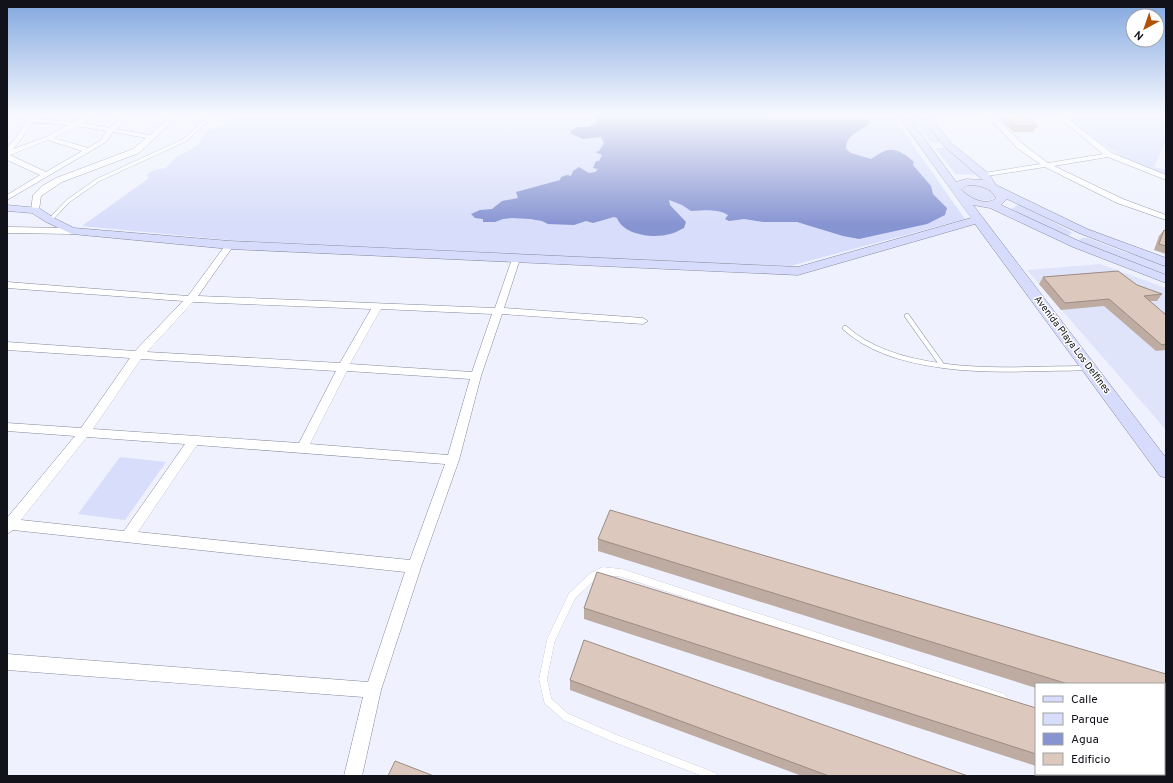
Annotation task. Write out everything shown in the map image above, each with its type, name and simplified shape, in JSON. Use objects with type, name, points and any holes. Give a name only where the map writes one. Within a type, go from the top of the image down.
[{"type":"street","points":[[7,198],[85,152]]},
{"type":"street","points":[[35,210],[37,195],[45,188],[59,180],[135,152]]},
{"type":"street","name":"Avenida Playa Los Delfines","points":[[929,152],[978,220],[1166,471]]},
{"type":"street","points":[[7,230],[72,231],[230,244],[516,259],[798,271],[978,220],[988,204],[1001,201],[1001,194],[984,175],[957,152]]},
{"type":"street","points":[[1028,152],[1046,165],[1120,201],[1166,218]]},
{"type":"street","points":[[1104,152],[1109,155],[1166,178]]},
{"type":"street","points":[[7,154],[46,175]]},
{"type":"street","points":[[984,175],[1109,155]]},
{"type":"street","points":[[1166,262],[1083,231],[996,189],[980,183],[966,182],[958,186],[957,191],[966,199],[988,204],[1068,241],[1166,279]]},
{"type":"street","points":[[7,208],[35,210],[50,220],[72,231]]},
{"type":"street","points":[[1068,241],[1083,231]]},
{"type":"street","points":[[8,525],[84,433],[137,356],[191,299],[230,244]]},
{"type":"street","points":[[353,776],[373,690],[414,567],[453,460],[476,376],[516,259]]},
{"type":"street","points":[[7,285],[191,299],[499,311],[643,321]]},
{"type":"street","points":[[302,448],[344,366],[378,306]]},
{"type":"street","points":[[7,346],[137,356],[344,366],[476,376]]},
{"type":"street","points":[[7,427],[453,460]]},
{"type":"street","points":[[128,536],[194,440]]},
{"type":"street","points":[[8,525],[128,536],[414,567]]},
{"type":"street","points":[[7,662],[373,690]]},
{"type":"lane","points":[[50,220],[68,201],[98,180],[160,152]]},
{"type":"lane","points":[[906,316],[942,365]]},
{"type":"lane","points":[[845,328],[854,337],[871,346],[904,358],[966,369],[1089,368]]},
{"type":"lane","points":[[713,776],[614,738],[566,717],[548,701],[543,679],[551,640],[572,596],[592,577],[603,571],[622,573],[1006,699]]},
{"type":"shaded area","points":[[1100,264],[1166,288],[1166,430],[1027,270]]},
{"type":"green space","points":[[186,152],[918,152],[965,219],[790,266],[330,246],[229,240],[82,226],[149,178],[147,175],[149,173],[166,168],[176,157]]},
{"type":"green space","points":[[938,152],[951,152],[978,175],[955,174]]},
{"type":"green space","points":[[1114,152],[1161,152],[1154,167],[1166,170],[1166,175],[1124,158]]},
{"type":"green space","points":[[964,186],[984,187],[991,190],[996,196],[991,200],[983,201],[975,199],[968,196],[962,190]]},
{"type":"green space","points":[[1019,204],[1072,233],[1066,237],[1010,210]]},
{"type":"green space","points":[[1082,238],[1088,238],[1124,252],[1166,264],[1166,276],[1080,243],[1079,240]]},
{"type":"green space","points":[[120,457],[166,462],[125,520],[78,514]]},
{"type":"water","points":[[595,152],[849,152],[871,159],[883,152],[899,152],[909,157],[914,162],[913,165],[931,186],[933,194],[947,208],[945,215],[927,224],[859,239],[843,236],[797,222],[763,222],[744,219],[729,221],[725,219],[728,215],[719,211],[691,211],[682,205],[669,200],[670,205],[686,222],[684,228],[672,234],[656,236],[648,236],[632,232],[620,224],[617,218],[614,217],[593,223],[586,221],[574,225],[548,224],[542,221],[530,219],[512,218],[495,222],[483,222],[483,219],[475,218],[471,214],[480,210],[492,209],[502,201],[518,198],[516,192],[560,180],[561,177],[567,175],[571,176],[573,171],[579,167],[589,173],[595,172],[598,169],[593,168],[596,161],[599,161],[602,155]]},
{"type":"building","points":[[1164,230],[1166,231],[1166,246],[1159,244]]},
{"type":"building","points":[[1118,271],[1137,285],[1162,294],[1144,296],[1166,315],[1166,344],[1162,345],[1109,299],[1065,303],[1043,277]]},
{"type":"building","points":[[610,510],[1166,674],[1166,714],[1165,683],[1065,683],[598,539]]},
{"type":"building","points":[[597,572],[1035,708],[1035,754],[584,608]]},
{"type":"building","points":[[584,640],[968,776],[829,776],[570,680]]},
{"type":"building","points":[[1166,748],[1166,776],[1102,775],[1165,775]]},
{"type":"building","points":[[395,761],[434,776],[388,776]]}]
